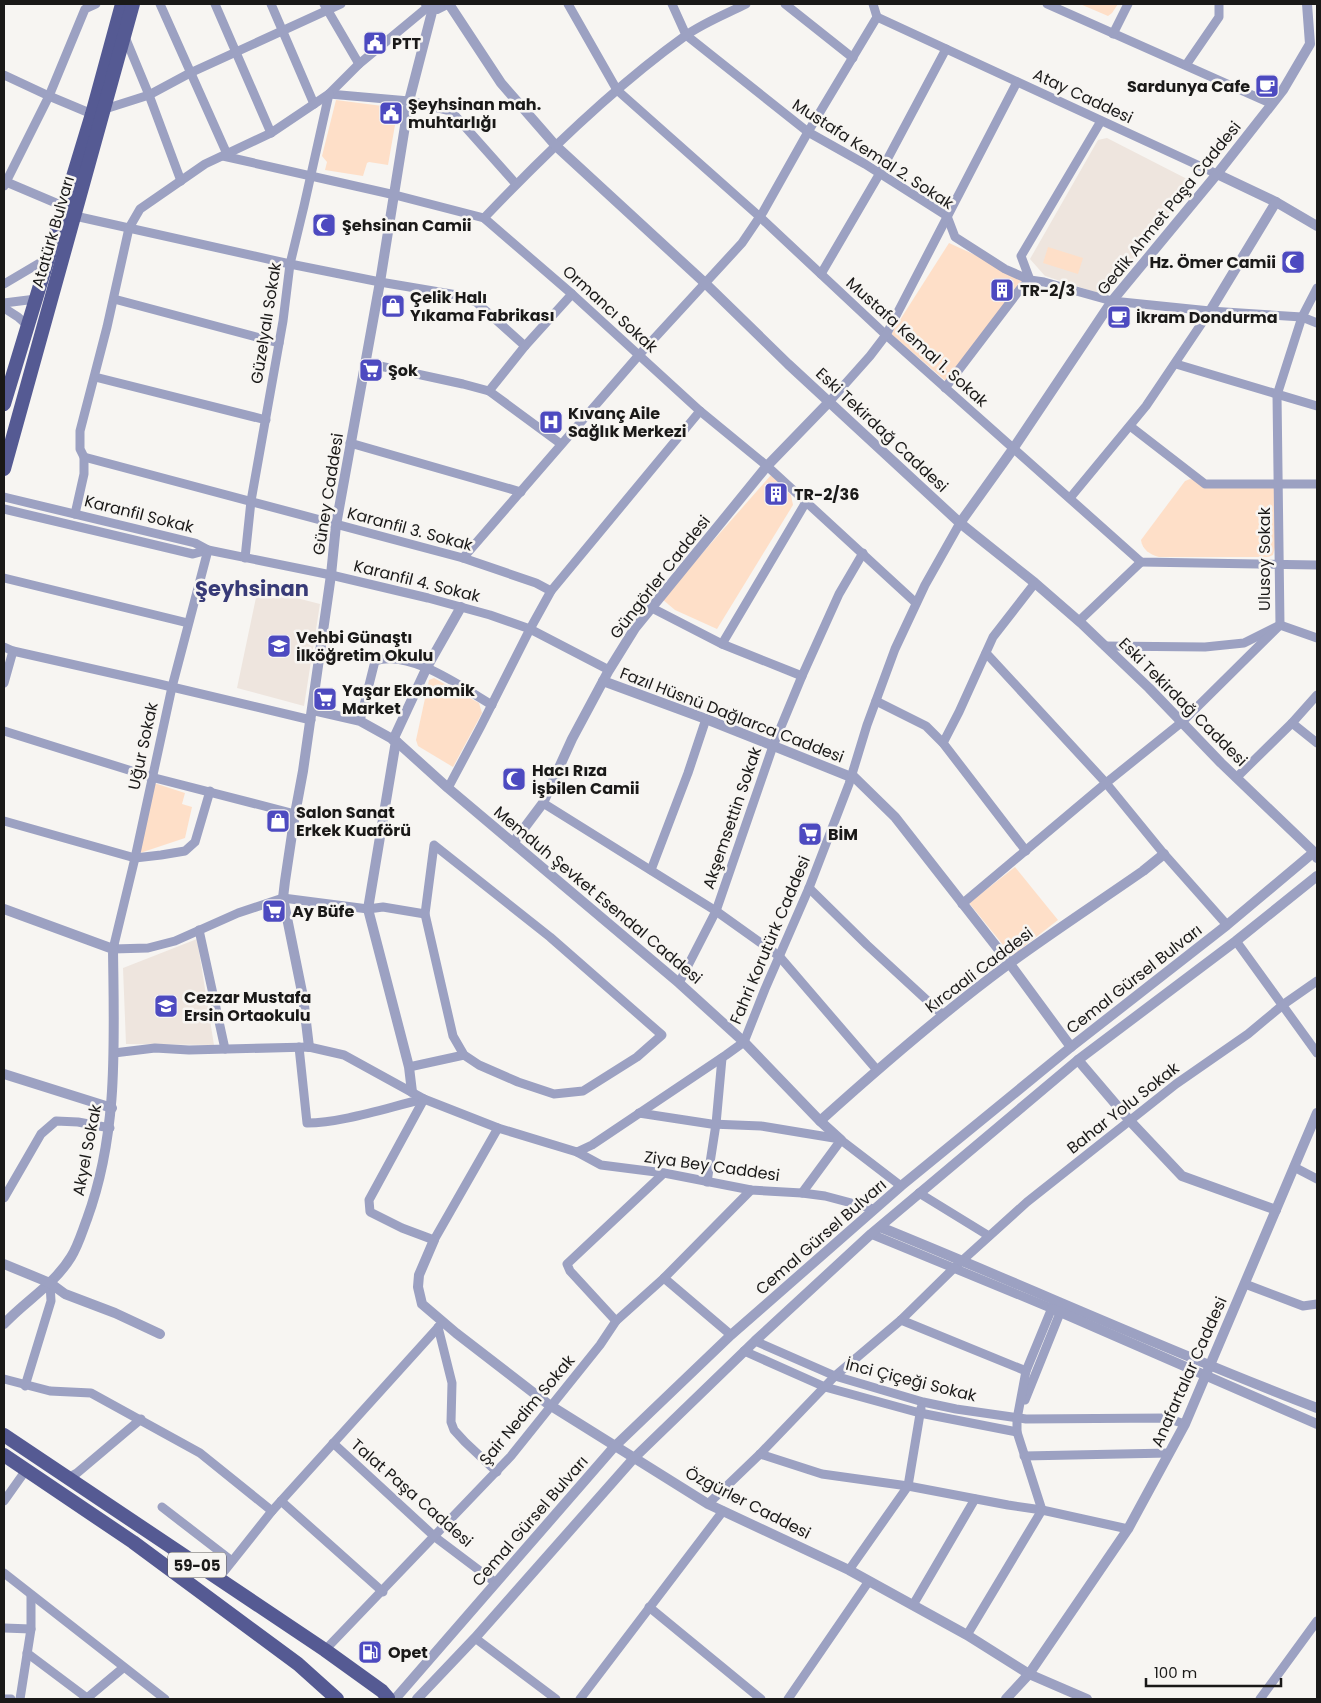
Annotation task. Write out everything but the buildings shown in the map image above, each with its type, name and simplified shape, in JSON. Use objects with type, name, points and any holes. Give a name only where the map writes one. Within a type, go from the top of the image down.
[{"type":"main road","name":"Atatürk Bulvarı","points":[[4,469],[75,216],[122,4]]},
{"type":"main road","name":"Atatürk Bulvarı","points":[[4,401],[63,206],[99,112],[125,37],[134,4]]},
{"type":"main road","name":"59-05","points":[[4,1435],[326,1650],[390,1699]]},
{"type":"main road","points":[[4,1455],[141,1548],[298,1664],[337,1699]]},
{"type":"street","points":[[63,206],[4,183],[49,96],[85,9],[96,4]]},
{"type":"street","points":[[160,4],[225,155]]},
{"type":"street","points":[[215,4],[271,133]]},
{"type":"street","points":[[271,4],[314,104]]},
{"type":"street","points":[[4,75],[49,96],[99,112],[149,95],[190,73],[283,31],[325,7],[341,4]]},
{"type":"street","points":[[74,514],[84,474],[84,457],[80,449],[80,431],[114,299],[129,228],[140,209],[205,164],[271,133],[329,94],[359,64],[429,6],[441,8],[448,4]]},
{"type":"street","name":"Eski Tekirdağ Caddesi","points":[[448,4],[501,83],[556,146],[960,523],[1079,621],[1221,763],[1238,777],[1316,854]]},
{"type":"street","name":"Mustafa Kemal 1. Sokak","points":[[568,4],[617,90],[760,217],[886,335],[1141,562]]},
{"type":"street","name":"Mustafa Kemal 2. Sokak","points":[[672,4],[686,35],[808,132],[880,173],[947,216],[956,237],[1005,269],[1030,280],[1112,300],[1210,311],[1302,317],[1317,323]]},
{"type":"street","points":[[484,218],[516,184],[617,90],[686,35],[746,4]]},
{"type":"street","points":[[785,4],[853,58]]},
{"type":"street","points":[[464,558],[639,355],[742,243],[760,217],[877,17],[872,4]]},
{"type":"street","points":[[1047,4],[1272,104]]},
{"type":"street","points":[[1113,34],[1128,4]]},
{"type":"street","points":[[1186,65],[1219,17],[1219,4]]},
{"type":"street","name":"Gedik Ahmet Paşa Caddesi","points":[[960,523],[1013,449],[1112,300],[1217,174],[1283,90],[1314,44],[1307,4]]},
{"type":"street","name":"Güney Caddesi","points":[[304,1047],[303,998],[283,898],[331,575],[336,525],[366,364],[409,101],[429,6]]},
{"type":"street","points":[[325,7],[359,64]]},
{"type":"street","name":"Atay Caddesi","points":[[877,17],[1276,202],[1317,226]]},
{"type":"street","points":[[125,37],[181,181]]},
{"type":"street","points":[[821,274],[880,173],[946,49]]},
{"type":"street","points":[[829,402],[886,335],[1018,82]]},
{"type":"street","points":[[329,94],[409,101],[451,111],[516,184]]},
{"type":"street","name":"Güzelyalı Sokak","points":[[245,558],[251,501],[266,420],[290,264],[329,94]]},
{"type":"street","points":[[945,388],[1021,288],[1030,280],[1021,256],[1101,121]]},
{"type":"street","name":"Ormancı Sokak","points":[[225,155],[484,218],[572,294],[700,411],[767,466],[916,603]]},
{"type":"street","points":[[1070,498],[1146,406],[1176,364],[1276,202]]},
{"type":"street","points":[[75,216],[290,264],[457,295],[476,302],[525,346]]},
{"type":"street","points":[[4,284],[48,258]]},
{"type":"street","name":"Ulusoy Sokak","points":[[962,904],[1182,722],[1280,625],[1277,395],[1302,317],[1317,288]]},
{"type":"street","points":[[489,391],[525,346],[572,294]]},
{"type":"street","points":[[4,303],[36,299]]},
{"type":"street","points":[[114,299],[278,344]]},
{"type":"street","points":[[4,308],[18,316],[28,326]]},
{"type":"street","points":[[366,364],[489,391],[561,444]]},
{"type":"street","points":[[1176,364],[1317,406]]},
{"type":"street","points":[[95,377],[266,420]]},
{"type":"street","name":"Güngörler Caddesi","points":[[513,843],[543,803],[572,740],[609,670],[635,628],[767,466],[829,402]]},
{"type":"street","points":[[448,788],[551,591],[700,411]]},
{"type":"street","points":[[1130,426],[1205,484],[1317,484]]},
{"type":"street","points":[[350,443],[521,492]]},
{"type":"street","name":"Karanfil 3. Sokak","points":[[84,457],[464,558],[536,582],[551,591]]},
{"type":"street","name":"Karanfil Sokak","points":[[4,497],[195,543],[208,550]]},
{"type":"street","points":[[722,644],[806,502]]},
{"type":"street","name":"Karanfil Sokak","points":[[4,510],[193,554],[208,550]]},
{"type":"street","name":"Fahri Korutürk Caddesi","points":[[577,1152],[592,1145],[744,1042],[809,888],[851,776],[895,649],[924,585],[960,523]]},
{"type":"street","name":"Karanfil 4. Sokak","points":[[208,550],[331,575],[461,607],[530,629],[609,670]]},
{"type":"street","name":"Uğur Sokak","points":[[113,949],[172,687],[208,550]]},
{"type":"street","name":"Akşemsettin Sokak","points":[[679,983],[716,911],[773,746],[802,676],[839,594],[863,553]]},
{"type":"street","points":[[1079,621],[1141,562],[1317,564]]},
{"type":"street","points":[[4,578],[188,622]]},
{"type":"street","points":[[943,743],[959,712],[992,637],[1035,583]]},
{"type":"street","points":[[412,1092],[409,1067],[368,909],[395,740],[427,667],[461,607]]},
{"type":"street","points":[[652,608],[722,644],[802,676]]},
{"type":"street","points":[[1105,646],[1205,647],[1244,643],[1280,625],[1317,638]]},
{"type":"street","points":[[4,683],[8,649],[172,687],[311,715]]},
{"type":"street","points":[[986,653],[1106,783],[1164,854],[1226,925]]},
{"type":"street","points":[[360,721],[375,660],[381,658],[403,660],[427,667],[492,705]]},
{"type":"street","name":"Fazıl Hüsnü Dağlarca Caddesi","points":[[603,682],[706,719],[851,776],[895,817],[1010,964],[1071,1047]]},
{"type":"street","points":[[1238,777],[1317,695]]},
{"type":"street","points":[[876,701],[926,726],[943,743],[1026,851]]},
{"type":"street","name":"Memduh Şevket Esendal Caddesi","points":[[311,715],[360,721],[395,740],[448,788],[679,983],[744,1042],[820,1121],[840,1139]]},
{"type":"street","points":[[651,870],[688,773],[706,719]]},
{"type":"street","points":[[1292,723],[1317,743]]},
{"type":"street","points":[[4,731],[151,777],[295,814]]},
{"type":"street","points":[[4,821],[135,858],[185,850],[195,842],[210,791]]},
{"type":"street","points":[[543,803],[716,911],[779,956],[876,1070]]},
{"type":"street","points":[[434,845],[550,937],[662,1035],[637,1057],[582,1091],[554,1094],[518,1082],[479,1065],[464,1055],[453,1036],[425,914],[434,845]]},
{"type":"street","name":"Kırcaali Caddesi","points":[[820,1121],[876,1070],[943,1015],[1010,964],[1143,871],[1164,854]]},
{"type":"street","name":"Cemal Gürsel Bulvarı","points":[[390,1699],[496,1583],[614,1447],[731,1335],[874,1209],[1071,1047],[1316,854]]},
{"type":"street","name":"Cemal Gürsel Bulvarı","points":[[417,1699],[476,1638],[634,1458],[755,1341],[871,1234],[1078,1060],[1236,941],[1317,876]]},
{"type":"street","points":[[809,888],[943,1015]]},
{"type":"street","points":[[4,909],[113,949],[148,948],[175,941],[238,913],[283,898],[368,909],[383,907],[425,914]]},
{"type":"street","points":[[199,930],[224,1049]]},
{"type":"street","points":[[1236,941],[1284,1004],[1317,1053]]},
{"type":"street","name":"Akyel Sokak","points":[[4,1324],[50,1282],[70,1258],[79,1240],[95,1197],[110,1128],[112,1108],[114,1053],[113,949]]},
{"type":"street","name":"Bahar Yolu Sokak","points":[[708,1504],[760,1454],[835,1376],[901,1320],[962,1260],[1027,1202],[1176,1084],[1248,1034],[1284,1004],[1317,981]]},
{"type":"street","points":[[304,1047],[307,1123],[316,1123],[354,1115],[424,1098]]},
{"type":"street","points":[[114,1053],[155,1048],[189,1050],[304,1047],[344,1055],[424,1098],[498,1128],[577,1152]]},
{"type":"street","points":[[409,1067],[464,1055]]},
{"type":"street","points":[[707,1182],[716,1124],[722,1058]]},
{"type":"street","points":[[1078,1060],[1130,1121],[1182,1176],[1276,1210]]},
{"type":"street","points":[[4,1074],[112,1108]]},
{"type":"street","points":[[424,1098],[369,1200],[370,1212],[402,1228],[434,1240],[498,1128]]},
{"type":"street","points":[[639,1113],[716,1124],[761,1126],[840,1139],[902,1186]]},
{"type":"street","name":"Anafartalar Caddesi","points":[[1006,1699],[1029,1674],[1128,1529],[1185,1424],[1317,1113]]},
{"type":"street","points":[[4,1198],[41,1134],[56,1121],[78,1122],[110,1128]]},
{"type":"street","points":[[802,1193],[840,1139]]},
{"type":"street","name":"Ziya Bey Caddesi","points":[[577,1152],[600,1165],[664,1174],[752,1190],[825,1196],[874,1209]]},
{"type":"street","points":[[1294,1167],[1317,1179]]},
{"type":"street","points":[[616,1321],[570,1272],[567,1264],[664,1174]]},
{"type":"street","name":"Şair Nedim Sokak","points":[[326,1650],[497,1472],[600,1345],[616,1321],[664,1278],[752,1190]]},
{"type":"street","points":[[919,1193],[989,1236]]},
{"type":"street","points":[[880,1227],[962,1260],[1058,1306],[1208,1371],[1317,1424]]},
{"type":"street","points":[[871,1234],[954,1268],[1058,1306]]},
{"type":"street","name":"Özgürler Caddesi","points":[[434,1240],[419,1275],[418,1287],[422,1304],[440,1325],[551,1406],[708,1504],[849,1570],[967,1635],[1029,1674],[1086,1699]]},
{"type":"street","points":[[4,1264],[50,1282],[65,1294],[115,1313],[160,1334]]},
{"type":"street","points":[[664,1278],[731,1335]]},
{"type":"street","points":[[25,1386],[51,1301],[50,1282]]},
{"type":"street","points":[[1245,1284],[1303,1306],[1317,1304]]},
{"type":"street","points":[[967,1635],[1042,1510],[1017,1432],[1017,1419],[1026,1371],[1058,1306]]},
{"type":"street","points":[[1017,1419],[1058,1306]]},
{"type":"street","points":[[901,1320],[1026,1371]]},
{"type":"street","points":[[218,1579],[272,1510],[440,1325]]},
{"type":"street","points":[[440,1325],[452,1383],[451,1422],[454,1430],[497,1472]]},
{"type":"street","name":"İnci Çiçeği Sokak","points":[[755,1341],[835,1376],[923,1402],[956,1409],[1017,1419],[1166,1418],[1185,1424]]},
{"type":"street","name":"İnci Çiçeği Sokak","points":[[744,1352],[825,1387],[920,1413],[1017,1432]]},
{"type":"street","points":[[1208,1371],[1317,1408]]},
{"type":"street","points":[[4,1379],[50,1391],[91,1393],[200,1453],[272,1510]]},
{"type":"street","points":[[849,1570],[908,1486],[923,1402]]},
{"type":"street","points":[[68,1478],[77,1473],[141,1419]]},
{"type":"street","name":"Talat Paşa Caddesi","points":[[333,1443],[436,1536],[496,1583]]},
{"type":"street","points":[[760,1454],[822,1474],[908,1486],[1042,1510],[1128,1529]]},
{"type":"street","points":[[1024,1456],[1169,1454]]},
{"type":"street","points":[[4,1501],[26,1470]]},
{"type":"street","points":[[913,1605],[975,1499]]},
{"type":"street","points":[[281,1501],[382,1592]]},
{"type":"street","points":[[162,1507],[232,1561]]},
{"type":"street","points":[[580,1699],[723,1511]]},
{"type":"street","points":[[4,1573],[165,1699]]},
{"type":"street","points":[[788,1699],[869,1581]]},
{"type":"street","points":[[20,1699],[31,1629],[31,1595]]},
{"type":"street","points":[[649,1607],[761,1699]]},
{"type":"street","points":[[1260,1699],[1317,1621]]},
{"type":"street","points":[[4,1628],[31,1629]]},
{"type":"street","points":[[476,1638],[556,1699]]},
{"type":"street","points":[[27,1653],[87,1699],[123,1668]]},
{"type":"street","points":[[4,1699],[11,1699]]},
{"type":"shaded area","points":[[1080,4],[1118,4],[1108,16]]},
{"type":"shaded area","points":[[336,100],[398,108],[388,165],[369,162],[363,176],[325,170],[327,162],[322,156]]},
{"type":"shaded area","points":[[1107,138],[1189,180],[1190,186],[1108,293],[1101,294],[1045,276],[1030,259],[1098,140]]},
{"type":"shaded area","points":[[949,243],[1030,280],[948,383],[891,334]]},
{"type":"shaded area","points":[[1048,247],[1083,258],[1078,274],[1043,263]]},
{"type":"shaded area","points":[[771,475],[791,495],[793,505],[717,629],[675,610],[662,599]]},
{"type":"shaded area","points":[[1190,479],[1274,487],[1276,544],[1273,555],[1268,557],[1159,557],[1147,551],[1141,540],[1185,481]]},
{"type":"shaded area","name":"Vehbi Günaştı İlköğretim Okulu","points":[[258,588],[320,604],[304,706],[237,688]]},
{"type":"shaded area","points":[[434,678],[479,703],[482,713],[453,767],[418,746],[416,740],[429,680]]},
{"type":"shaded area","points":[[154,783],[185,793],[182,804],[192,807],[185,838],[140,853]]},
{"type":"shaded area","points":[[1015,867],[1058,920],[1012,956],[969,903]]},
{"type":"shaded area","name":"Cezzar Mustafa Ersin Ortaokulu","points":[[197,939],[214,1045],[126,1044],[123,968]]},
{"type":"place","name":"PTT","points":[[375,43]]},
{"type":"place","name":"Sardunya Cafe","points":[[1267,86]]},
{"type":"place","name":"Şeyhsinan mah. muhtarlığı","points":[[391,113]]},
{"type":"place","name":"Şehsinan Camii","points":[[324,225]]},
{"type":"place","name":"Hz. Ömer Camii","points":[[1293,262]]},
{"type":"place","name":"TR-2/3","points":[[1002,290]]},
{"type":"place","name":"Çelik Halı Yıkama Fabrikası","points":[[393,306]]},
{"type":"place","name":"İkram Dondurma","points":[[1119,317]]},
{"type":"place","name":"Şok","points":[[371,370]]},
{"type":"place","name":"Kıvanç Aile Sağlık Merkezi","points":[[551,422]]},
{"type":"place","name":"TR-2/36","points":[[776,494]]},
{"type":"place","name":"Vehbi Günaştı İlköğretim Okulu","points":[[279,646]]},
{"type":"place","name":"Yaşar Ekonomik Market","points":[[325,699]]},
{"type":"place","name":"Hacı Rıza İşbilen Camii","points":[[514,779]]},
{"type":"place","name":"Salon Sanat Erkek Kuaförü","points":[[278,821]]},
{"type":"place","name":"BİM","points":[[810,834]]},
{"type":"place","name":"Ay Büfe","points":[[274,911]]},
{"type":"place","name":"Cezzar Mustafa Ersin Ortaokulu","points":[[166,1006]]},
{"type":"place","name":"Opet","points":[[370,1652]]},
{"type":"district","name":"Şeyhsinan","points":[[252,588]]}]
